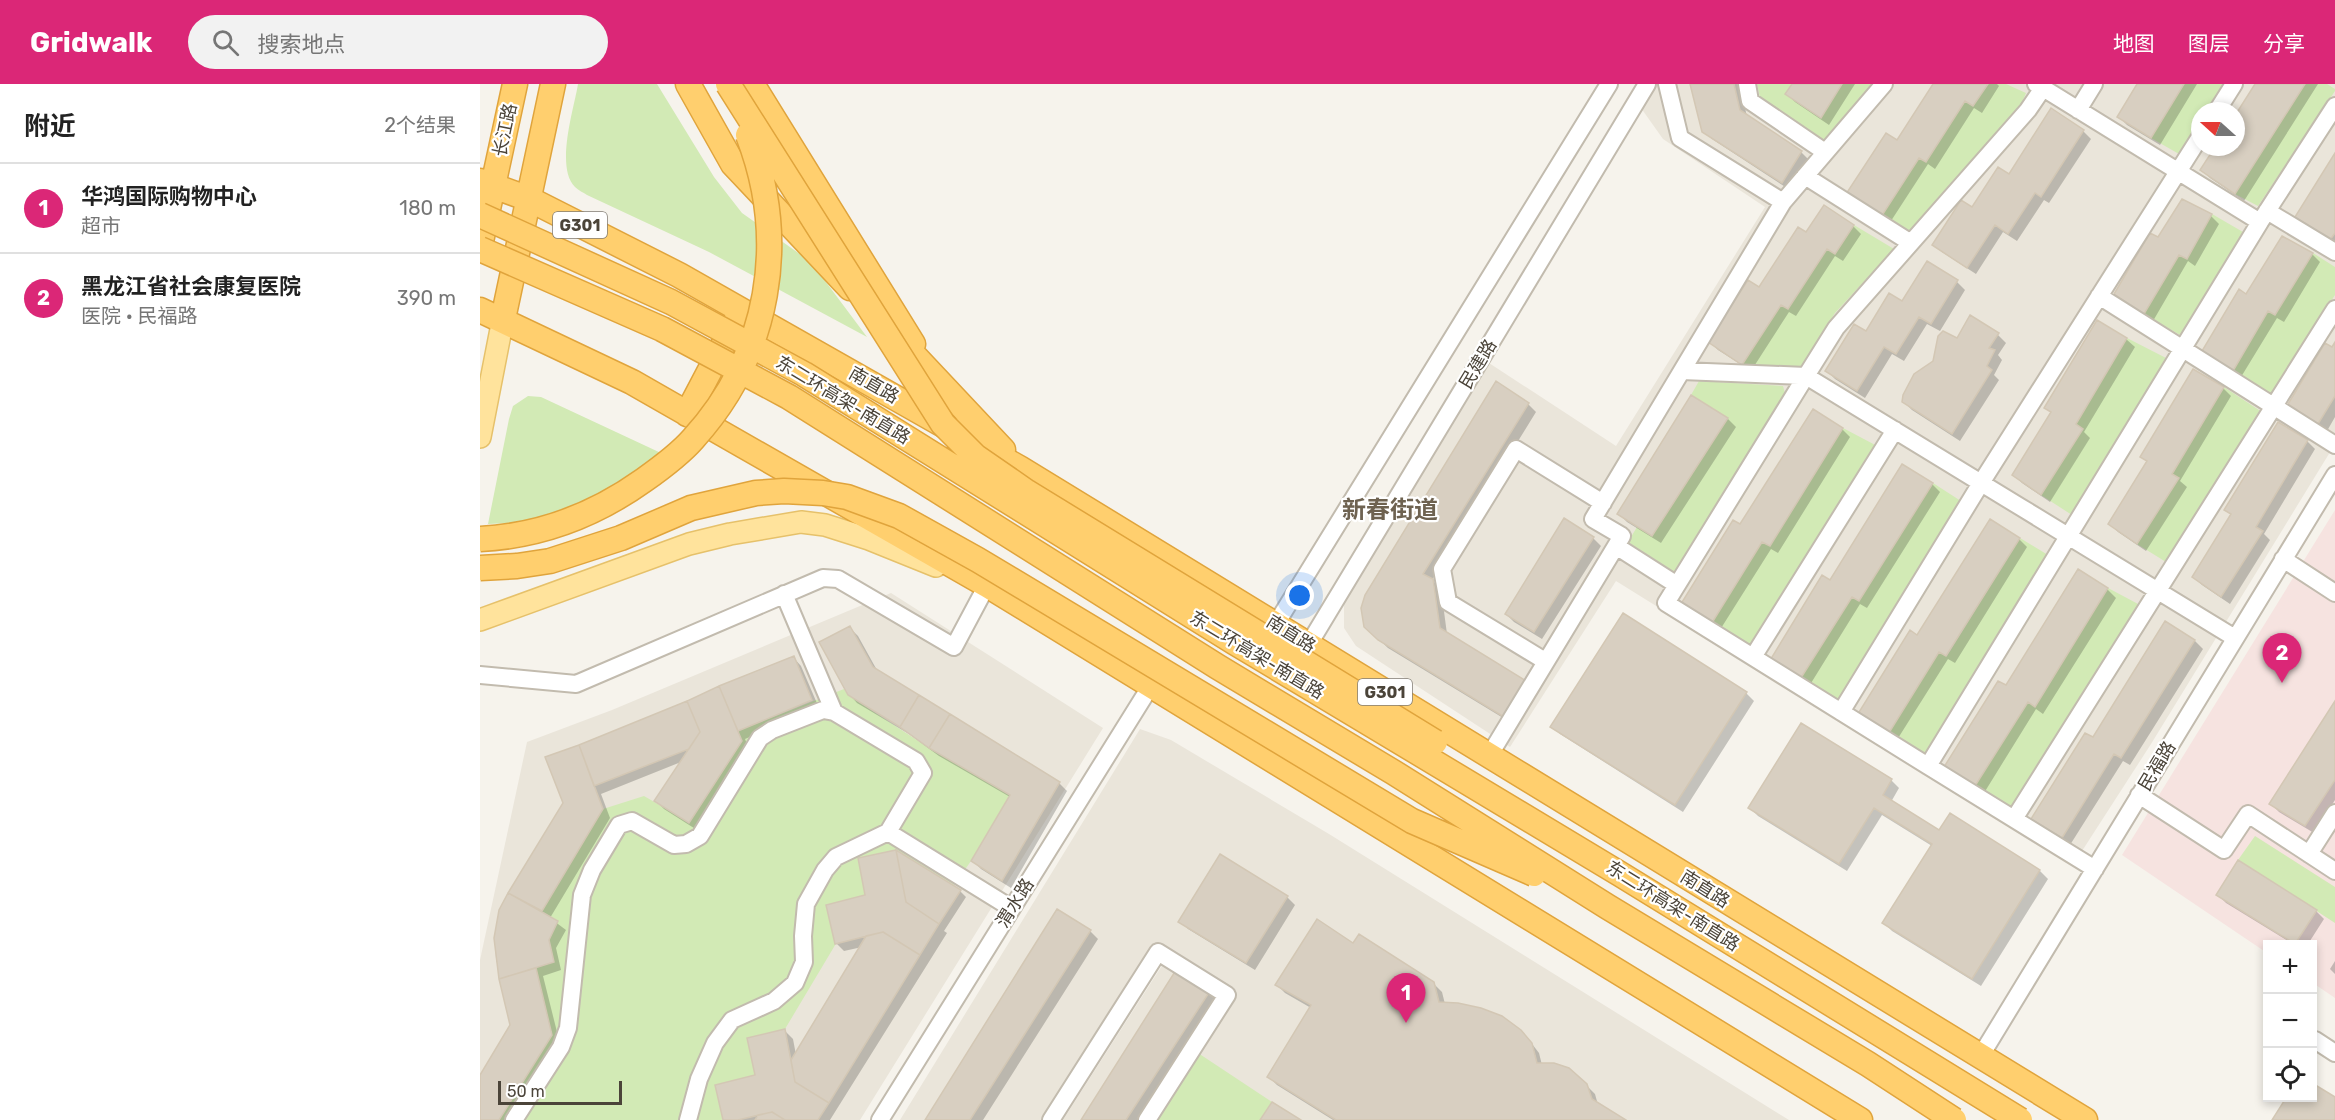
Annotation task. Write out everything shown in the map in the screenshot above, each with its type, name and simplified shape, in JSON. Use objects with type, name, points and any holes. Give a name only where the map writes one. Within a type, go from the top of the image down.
[{"type":"highway","name":"长江路","points":[[480,247],[487,183],[514,84]]},
{"type":"highway","points":[[503,319],[553,84]]},
{"type":"highway","points":[[688,84],[714,133],[746,180],[1021,469]]},
{"type":"highway","points":[[480,539],[536,531],[571,520],[622,496],[692,440],[741,369],[755,338],[763,304],[770,247],[769,221],[764,182],[756,154],[726,84]]},
{"type":"highway","points":[[726,84],[943,424],[975,456],[1037,498],[1443,747],[1620,874]]},
{"type":"highway","points":[[752,84],[933,376]]},
{"type":"highway","name":"南直路","points":[[487,183],[530,199],[742,310],[1021,469],[1980,1058],[2085,1120]]},
{"type":"highway","name":"东二环高架-南直路","points":[[480,214],[671,302],[804,374],[1234,642],[1620,874],[2020,1120]]},
{"type":"highway","name":"东二环高架-南直路","points":[[480,247],[662,329],[789,398],[1209,661],[1868,1064],[1954,1120]]},
{"type":"highway","points":[[480,310],[632,382],[987,585],[1860,1120]]},
{"type":"highway","points":[[687,414],[742,310]]},
{"type":"highway","points":[[480,568],[550,561],[621,538],[691,508],[756,493],[784,491],[847,497],[899,516],[978,560],[1412,821],[1608,907]]},
{"type":"main road","points":[[480,437],[503,319]]},
{"type":"main road","points":[[480,620],[689,544],[730,534],[801,522],[825,525],[869,539],[987,585]]},
{"type":"street","name":"民建路","points":[[1276,624],[1609,84]]},
{"type":"street","name":"民建路","points":[[1309,644],[1647,84]]},
{"type":"street","points":[[1667,84],[1680,138],[1783,202]]},
{"type":"street","points":[[1747,84],[1750,101],[1826,152]]},
{"type":"street","points":[[1489,756],[1622,536],[1593,519],[1783,202],[1884,84]]},
{"type":"street","points":[[2078,110],[2094,84]]},
{"type":"street","points":[[2223,102],[2234,84]]},
{"type":"street","points":[[2095,869],[1666,603],[1836,328],[2028,110],[2039,86],[2178,171],[2335,252]]},
{"type":"street","points":[[1928,766],[2264,216],[2335,106]]},
{"type":"street","points":[[1841,712],[1981,483],[2191,151]]},
{"type":"street","points":[[1805,176],[1911,243]]},
{"type":"street","points":[[2099,296],[2335,445]]},
{"type":"street","points":[[2014,819],[2335,309]]},
{"type":"street","points":[[1682,371],[1806,376],[2235,638]]},
{"type":"street","points":[[1753,657],[1895,430]]},
{"type":"street","points":[[1545,661],[1448,602],[1442,569],[1516,449],[1603,503]]},
{"type":"street","name":"民福路","points":[[1980,1058],[2335,475]]},
{"type":"street","points":[[1616,546],[1677,585]]},
{"type":"street","points":[[2283,560],[2335,593]]},
{"type":"street","points":[[480,675],[576,684],[823,578],[838,579],[954,647],[987,585]]},
{"type":"street","points":[[784,594],[834,712]]},
{"type":"street","name":"渭水路","points":[[880,1120],[1150,687]]},
{"type":"street","points":[[514,1120],[561,1047],[568,1028],[582,895],[592,870],[619,825],[632,821],[674,845],[686,844],[700,836],[760,738],[772,730],[823,710],[834,712],[916,760],[923,773],[888,832],[836,857],[825,870],[806,904],[803,936],[804,962],[795,983],[774,1001],[732,1020],[715,1043],[699,1079],[688,1120]]},
{"type":"street","points":[[2139,795],[2224,850],[2248,814],[2335,871]]},
{"type":"street","points":[[2309,854],[2335,813]]},
{"type":"street","points":[[888,832],[1011,908]]},
{"type":"street","points":[[1051,1120],[1158,952],[1227,994],[1147,1120]]},
{"type":"street","points":[[2317,1041],[2335,1053]]},
{"type":"shaded area","points":[[1655,84],[2335,84],[2335,444],[2151,744],[2073,865],[1616,581],[1510,747],[1356,646],[1344,628],[1344,599],[1352,580],[1489,363],[1616,446],[1765,207],[1663,139],[1641,108]]},
{"type":"shaded area","points":[[2335,510],[2335,998],[2317,986],[2317,940],[2263,940],[2263,950],[2122,855]]},
{"type":"shaded area","points":[[891,593],[1103,728],[860,1120],[480,1120],[480,960],[527,742],[612,710]]},
{"type":"shaded area","points":[[1140,729],[1171,740],[1329,834],[1789,1120],[1063,1120],[1172,950],[1163,944],[1051,1120],[900,1120]]},
{"type":"green space","points":[[578,84],[657,84],[714,177],[742,213],[811,262],[867,337],[709,252],[576,188],[569,178],[566,152]]},
{"type":"green space","points":[[1757,84],[1792,84],[1786,94],[1820,118],[1842,84],[1872,84],[1823,141],[1760,98]]},
{"type":"green space","points":[[1988,84],[2006,84],[2026,93],[2021,105],[1910,233],[1881,217],[1919,158],[1926,162],[1965,101],[1973,106]]},
{"type":"green space","points":[[2184,84],[2226,84],[2214,102],[2191,102],[2191,136],[2179,154],[2151,138]]},
{"type":"green space","points":[[2305,84],[2327,84],[2335,91],[2258,206],[2235,194]]},
{"type":"green space","points":[[2212,214],[2243,232],[2180,335],[2144,314],[2179,255],[2187,259]]},
{"type":"green space","points":[[1854,225],[1894,249],[1835,313],[1801,367],[1742,365],[1781,305],[1788,309],[1827,249],[1835,254]]},
{"type":"green space","points":[[2313,253],[2335,267],[2335,295],[2271,394],[2233,371],[2268,311],[2275,315]]},
{"type":"green space","points":[[2127,338],[2168,359],[2072,515],[2041,495],[2083,429],[2076,424]]},
{"type":"green space","points":[[1699,381],[1783,386],[1785,393],[1674,572],[1628,542],[1637,527],[1652,536],[1728,418],[1691,395]]},
{"type":"green space","points":[[2224,387],[2262,412],[2166,562],[2137,544],[2179,478],[2172,474]]},
{"type":"green space","points":[[528,396],[541,397],[661,453],[614,486],[580,504],[525,522],[488,524],[513,406]]},
{"type":"green space","points":[[1843,428],[1879,447],[1751,651],[1710,626],[1762,542],[1770,546]]},
{"type":"green space","points":[[1933,483],[1964,503],[1837,704],[1799,681],[1852,597],[1859,601]]},
{"type":"green space","points":[[2020,538],[2048,555],[1925,758],[1887,736],[1939,652],[1947,656]]},
{"type":"green space","points":[[2108,588],[2140,605],[2010,808],[1975,786],[2028,702],[2035,706]]},
{"type":"green space","points":[[844,689],[848,695],[929,748],[1010,795],[954,885],[896,850],[858,858],[865,895],[785,1029],[747,1038],[755,1075],[715,1085],[723,1120],[499,1120],[552,1035],[536,968],[554,962],[549,940],[558,921],[542,911],[603,809],[644,796],[689,822],[742,741],[738,731]]},
{"type":"green space","points":[[2255,836],[2335,887],[2335,923],[2238,860]]},
{"type":"green space","points":[[1192,1049],[1272,1102],[1261,1120],[1147,1120]]},
{"type":"building","points":[[1690,84],[1734,84],[1740,110],[1802,151],[1782,183],[1702,132]]},
{"type":"building","points":[[1792,84],[1842,84],[1821,118],[1785,94]]},
{"type":"building","points":[[1933,84],[1988,84],[1973,106],[1965,101],[1926,162],[1919,158],[1881,217],[1846,194],[1886,133],[1897,140]]},
{"type":"building","points":[[2137,84],[2184,84],[2151,138],[2117,117]]},
{"type":"building","points":[[2255,84],[2305,84],[2235,194],[2200,170],[2209,156],[2245,156],[2244,102]]},
{"type":"building","points":[[2051,108],[2084,130],[2041,197],[2035,193],[2008,234],[1995,225],[1967,268],[1932,245],[1961,200],[1972,207],[1998,167],[2009,174]]},
{"type":"building","points":[[2335,153],[2335,233],[2330,240],[2295,217]]},
{"type":"building","points":[[2182,199],[2212,214],[2187,259],[2179,255],[2144,314],[2114,294],[2150,233],[2158,237]]},
{"type":"building","points":[[1824,205],[1854,225],[1835,254],[1827,249],[1788,309],[1781,305],[1742,365],[1708,342],[1748,280],[1759,287],[1798,227],[1806,232]]},
{"type":"building","points":[[2282,236],[2313,253],[2275,315],[2268,311],[2233,371],[2202,351],[2239,289],[2246,294]]},
{"type":"building","points":[[1927,261],[1958,280],[1931,324],[1919,317],[1896,354],[1884,347],[1857,391],[1825,371],[1854,324],[1866,331],[1889,293],[1902,301]]},
{"type":"building","points":[[1970,315],[1999,333],[1989,348],[1995,350],[1987,366],[1992,370],[1952,434],[1902,402],[1903,395],[1914,374],[1933,361],[1938,336],[1943,331],[1957,338]]},
{"type":"building","points":[[2097,320],[2127,338],[2076,424],[2083,429],[2041,495],[2012,475],[2051,412],[2044,408]]},
{"type":"building","points":[[2335,342],[2335,396],[2318,424],[2288,404],[2325,343],[2332,347]]},
{"type":"building","points":[[2193,369],[2224,387],[2172,474],[2179,478],[2137,544],[2108,524],[2147,461],[2140,457]]},
{"type":"building","points":[[1496,381],[1529,403],[1423,574],[1433,579],[1440,628],[1528,682],[1504,717],[1378,640],[1364,627],[1361,608],[1365,595]]},
{"type":"building","points":[[1691,395],[1728,418],[1652,536],[1617,514]]},
{"type":"building","points":[[1813,409],[1843,428],[1770,546],[1762,542],[1710,626],[1679,607],[1733,520],[1740,524]]},
{"type":"building","points":[[2278,422],[2308,440],[2256,527],[2263,531],[2221,597],[2192,577],[2231,514],[2224,510]]},
{"type":"building","points":[[1902,464],[1933,483],[1859,601],[1852,597],[1799,681],[1769,662],[1822,575],[1830,580]]},
{"type":"building","points":[[1564,518],[1594,537],[1534,632],[1505,614]]},
{"type":"building","points":[[1990,519],[2020,538],[1946,656],[1939,652],[1887,736],[1856,717],[1910,630],[1917,635]]},
{"type":"building","points":[[2078,569],[2108,588],[2035,707],[2028,702],[1975,786],[1944,767],[1998,681],[2006,685]]},
{"type":"building","points":[[1623,613],[1747,692],[1675,805],[1550,727]]},
{"type":"building","points":[[2165,621],[2195,640],[2121,758],[2114,754],[2062,838],[2031,819],[2085,733],[2093,737]]},
{"type":"building","points":[[850,626],[873,667],[919,695],[900,727],[848,695],[819,642]]},
{"type":"building","points":[[794,656],[812,700],[738,731],[719,686]]},
{"type":"building","points":[[719,686],[742,741],[689,823],[654,801],[700,732],[687,701]]},
{"type":"building","points":[[919,695],[950,714],[929,748],[900,727]]},
{"type":"building","points":[[687,701],[700,732],[689,749],[594,786],[579,745]]},
{"type":"building","points":[[2335,701],[2335,780],[2305,826],[2269,804]]},
{"type":"building","points":[[950,714],[1060,782],[1002,881],[971,861],[1010,795],[929,748]]},
{"type":"building","points":[[1801,723],[1892,779],[1883,795],[1939,830],[1950,813],[2040,870],[1972,979],[1882,923],[1932,844],[1874,808],[1839,864],[1748,808]]},
{"type":"building","points":[[579,745],[603,809],[542,911],[508,893],[563,803],[545,757]]},
{"type":"building","points":[[896,850],[906,902],[939,924],[920,955],[883,932],[835,944],[826,905],[865,895],[858,858]]},
{"type":"building","points":[[896,850],[961,890],[939,924],[906,902]]},
{"type":"building","points":[[1220,854],[1288,896],[1246,963],[1178,922]]},
{"type":"building","points":[[2238,860],[2317,910],[2298,940],[2289,940],[2216,895]]},
{"type":"building","points":[[508,893],[558,921],[549,940],[554,962],[499,979],[494,938],[499,910]]},
{"type":"building","points":[[1057,909],[1091,930],[970,1120],[925,1120]]},
{"type":"building","points":[[1317,919],[1353,943],[1359,934],[1434,982],[1439,1002],[1481,1008],[1502,1016],[1521,1030],[1532,1043],[1537,1063],[1554,1063],[1569,1068],[1587,1084],[1592,1099],[1626,1120],[1336,1120],[1267,1077],[1311,1005],[1275,985]]},
{"type":"building","points":[[883,932],[920,955],[829,1103],[795,1082],[791,1060],[866,936]]},
{"type":"building","points":[[536,968],[552,1035],[499,1120],[480,1120],[480,1075],[510,1025],[499,979]]},
{"type":"building","points":[[1176,970],[1210,991],[1126,1120],[1081,1120]]},
{"type":"building","points":[[785,1029],[795,1082],[829,1103],[818,1120],[785,1120],[772,1112],[738,1120],[723,1120],[715,1085],[755,1075],[747,1038]]},
{"type":"building","points":[[2317,1086],[2335,1097],[2335,1120],[2272,1120],[2283,1102],[2317,1102]]},
{"type":"building","points":[[1272,1102],[1301,1120],[1260,1120]]},
{"type":"building","points":[[772,1112],[785,1120],[755,1120],[758,1115]]},
{"type":"place","name":"黑龙江省社会康复医院","points":[[2282,683]]},
{"type":"place","name":"华鸿国际购物中心","points":[[1406,1023]]},
{"type":"district","name":"新春街道","points":[[1390,510]]}]
